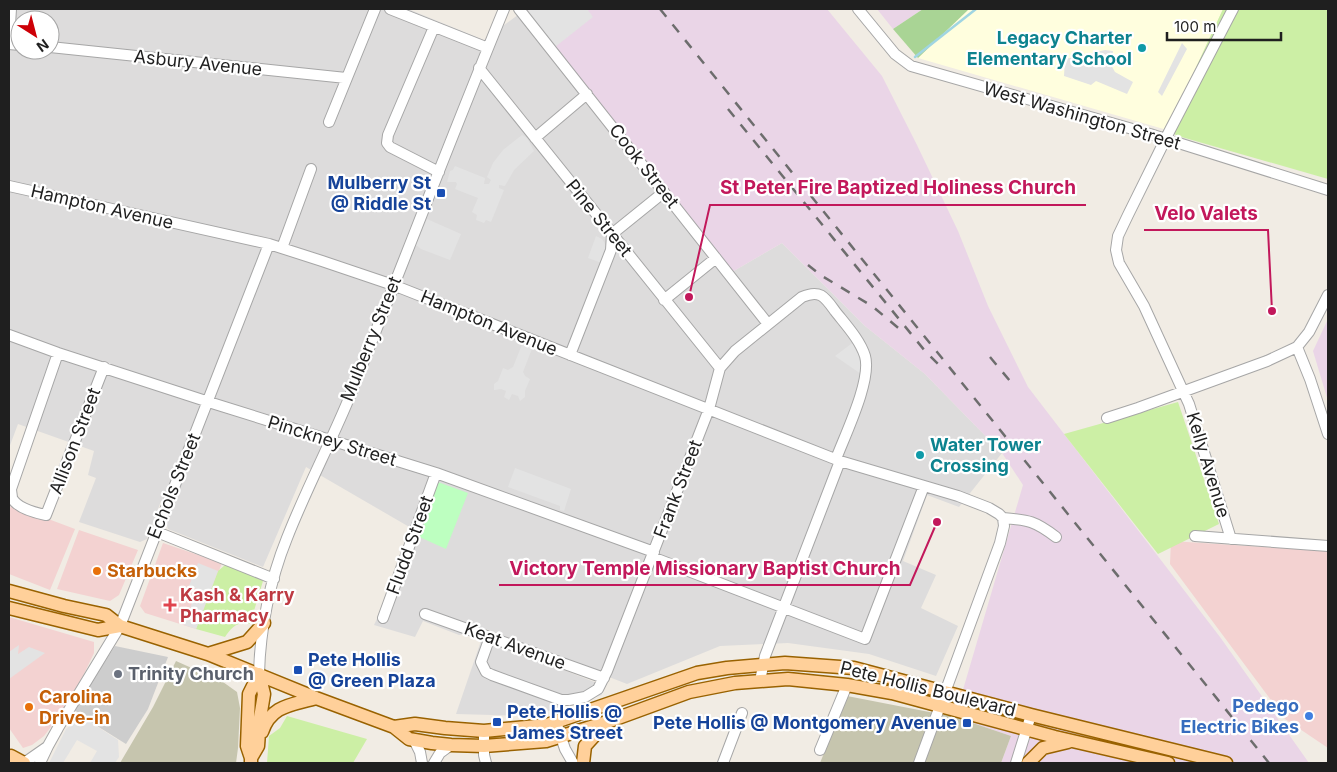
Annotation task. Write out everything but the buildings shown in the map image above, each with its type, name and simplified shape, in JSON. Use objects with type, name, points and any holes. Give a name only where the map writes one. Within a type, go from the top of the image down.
[{"type":"main road","name":"Pete Hollis Boulevard","points":[[9,591],[106,616],[120,626],[208,654],[316,698],[394,727],[409,739],[414,740],[451,745],[484,746],[546,742],[689,692],[711,687],[788,679],[847,684],[1168,763]]},
{"type":"main road","name":"Pete Hollis Boulevard","points":[[9,608],[98,630],[120,626]]},
{"type":"main road","points":[[208,654],[247,642],[264,623]]},
{"type":"main road","name":"Pete Hollis Boulevard","points":[[394,727],[416,724],[484,731],[547,724],[698,674],[785,663],[854,668],[1031,715],[1226,763]]},
{"type":"main road","points":[[258,746],[264,694],[259,674]]},
{"type":"main road","points":[[251,761],[247,746],[249,694],[259,674]]},
{"type":"main road","points":[[251,761],[269,716],[286,706],[316,698]]},
{"type":"main road","points":[[582,763],[585,746],[606,722]]},
{"type":"main road","points":[[1028,763],[1043,748],[1062,742],[1075,741]]},
{"type":"main road","points":[[10,758],[24,763]]},
{"type":"street","points":[[9,40],[11,9]]},
{"type":"street","points":[[329,122],[374,9]]},
{"type":"street","points":[[390,9],[488,48]]},
{"type":"street","name":"Mulberry Street","points":[[259,674],[260,645],[264,623],[274,579],[287,538],[330,441],[504,9]]},
{"type":"street","name":"Cook Street","points":[[519,9],[768,324]]},
{"type":"street","name":"West Washington Street","points":[[858,9],[896,54],[911,66],[1165,139],[1328,190]]},
{"type":"street","name":"Kelly Avenue","points":[[1231,539],[1189,404],[1144,306],[1119,263],[1116,250],[1118,236],[1165,139],[1233,9]]},
{"type":"street","points":[[434,27],[388,135],[387,142],[390,147],[439,172]]},
{"type":"street","name":"Asbury Avenue","points":[[60,48],[346,78]]},
{"type":"street","name":"Pine Street","points":[[479,68],[720,368]]},
{"type":"street","points":[[535,138],[587,94]]},
{"type":"street","points":[[282,248],[311,169]]},
{"type":"street","name":"Hampton Avenue","points":[[9,186],[269,244],[393,285],[838,460],[958,496],[996,511],[1003,518]]},
{"type":"street","points":[[570,355],[611,250],[612,234],[664,192]]},
{"type":"street","name":"Echols Street","points":[[40,763],[48,746],[120,626],[148,550],[157,532],[269,244]]},
{"type":"street","points":[[664,300],[716,258]]},
{"type":"street","name":"Frank Street","points":[[490,637],[480,662],[486,672],[492,676],[561,700],[585,697],[598,688],[604,678],[653,555],[709,409],[720,368],[735,351],[768,324],[802,297],[812,293],[819,293],[830,304],[861,346],[865,357],[866,374],[862,391],[838,460]]},
{"type":"street","points":[[1107,418],[1184,392],[1276,357],[1297,347],[1306,337],[1328,295]]},
{"type":"street","name":"Pinckney Street","points":[[9,335],[104,368],[436,473],[653,555],[865,639],[924,486]]},
{"type":"street","points":[[1297,347],[1310,379],[1328,434]]},
{"type":"street","name":"Allison Street","points":[[58,353],[11,489],[12,497],[19,504],[32,511],[46,515],[104,368]]},
{"type":"street","points":[[760,681],[762,665],[838,460]]},
{"type":"street","name":"Fludd Street","points":[[383,618],[436,473]]},
{"type":"street","points":[[919,763],[1000,543],[1004,526],[1003,518],[1026,520],[1041,525],[1056,537]]},
{"type":"street","points":[[157,532],[274,579]]},
{"type":"street","points":[[1194,536],[1328,546]]},
{"type":"street","name":"Keat Avenue","points":[[425,614],[604,678]]},
{"type":"street","points":[[820,750],[847,684]]},
{"type":"street","points":[[723,763],[742,713]]},
{"type":"street","points":[[1016,763],[1031,715]]},
{"type":"street","points":[[556,722],[573,763]]},
{"type":"street","points":[[484,731],[484,760],[486,763]]},
{"type":"street","points":[[414,740],[420,752],[422,763]]},
{"type":"street","points":[[434,763],[440,753],[451,745]]},
{"type":"street","name":"Echols Street","points":[[24,763],[48,746]]},
{"type":"shaded area","points":[[9,9],[408,9],[484,40],[522,12],[732,272],[782,243],[865,326],[925,374],[1002,453],[959,507],[927,495],[903,561],[936,575],[921,608],[958,626],[936,676],[869,654],[788,643],[720,646],[627,684],[486,629],[459,635],[423,621],[415,637],[374,625],[418,532],[306,467],[263,567],[168,529],[161,501],[147,539],[140,542],[79,522],[96,478],[88,475],[94,451],[18,424],[9,448]]},
{"type":"shaded area","points":[[526,9],[827,9],[882,76],[958,231],[988,306],[1028,387],[1220,637],[1309,763],[1001,763],[1011,736],[955,717],[1023,485],[1002,453],[925,374],[865,326],[782,243],[732,272],[522,12]]},
{"type":"shaded area","points":[[530,9],[587,9],[593,17],[555,47],[526,12]]},
{"type":"shaded area","points":[[877,9],[923,9],[893,29]]},
{"type":"shaded area","points":[[969,9],[1223,9],[1167,130],[918,58]]},
{"type":"shaded area","points":[[1182,43],[1187,49],[1162,96],[1158,92]]},
{"type":"shaded area","points":[[1105,50],[1113,51],[1111,65],[1115,72],[1133,82],[1127,94],[1096,81],[1091,85],[1064,76],[1065,59]]},
{"type":"shaded area","points":[[522,135],[527,138],[534,151],[514,170],[505,186],[499,185],[499,188],[504,190],[491,222],[486,220],[484,223],[476,220],[477,215],[472,212],[478,198],[455,189],[456,182],[447,182],[450,171],[455,166],[485,178],[484,184],[489,184],[491,180],[487,177],[493,163],[503,150]]},
{"type":"shaded area","points":[[427,219],[461,234],[450,260],[421,249],[416,245]]},
{"type":"shaded area","points":[[596,236],[602,239],[607,247],[602,263],[588,258]]},
{"type":"shaded area","points":[[1328,319],[1328,401],[1313,351]]},
{"type":"shaded area","points":[[855,341],[863,356],[861,374],[835,356]]},
{"type":"shaded area","points":[[523,342],[533,346],[523,372],[530,379],[525,391],[525,397],[520,401],[518,396],[512,394],[509,400],[504,397],[506,391],[501,389],[494,390],[494,384],[498,381],[503,368],[508,370],[513,367]]},
{"type":"shaded area","points":[[515,468],[571,489],[564,511],[560,510],[560,506],[508,487]]},
{"type":"shaded area","points":[[11,505],[75,529],[50,590],[9,574],[9,512]]},
{"type":"shaded area","points":[[79,530],[138,550],[119,595],[110,601],[57,589]]},
{"type":"shaded area","points":[[1171,541],[1328,551],[1328,748],[1285,719],[1170,564]]},
{"type":"shaded area","points":[[163,543],[222,563],[196,629],[145,613],[140,606]]},
{"type":"shaded area","points":[[198,563],[218,571],[196,629],[184,625],[197,589],[189,586]]},
{"type":"shaded area","points":[[9,617],[94,642],[94,653],[83,676],[57,719],[44,736],[32,745],[23,748],[9,728]]},
{"type":"shaded area","points":[[482,638],[597,683],[602,695],[532,716],[456,714]]},
{"type":"shaded area","points":[[19,645],[18,654],[29,647],[45,653],[9,679],[9,652]]},
{"type":"shaded area","points":[[115,646],[168,657],[148,709],[126,744],[81,716],[74,709]]},
{"type":"shaded area","points":[[176,661],[223,682],[237,692],[240,708],[236,763],[120,763],[153,707]]},
{"type":"shaded area","points":[[847,696],[955,717],[1011,736],[1001,763],[820,763]]},
{"type":"shaded area","points":[[81,716],[118,740],[119,757],[115,763],[90,763],[97,751],[77,740],[63,763],[49,763],[66,729]]},
{"type":"green space","points":[[923,9],[969,9],[918,58],[893,29]]},
{"type":"green space","points":[[1223,9],[1328,9],[1328,179],[1178,136],[1167,130]]},
{"type":"green space","points":[[1178,402],[1219,524],[1158,554],[1064,434]]},
{"type":"green space","points":[[435,481],[468,493],[446,549],[415,535]]},
{"type":"green space","points":[[225,565],[258,577],[263,581],[250,624],[238,624],[225,637],[196,629],[218,571]]},
{"type":"green space","points":[[287,716],[367,739],[353,763],[267,763],[269,736],[280,728]]},
{"type":"waterway","points":[[915,57],[976,9]]},
{"type":"railway","points":[[660,9],[1269,763]]},
{"type":"railway","points":[[728,109],[925,351],[943,369]]},
{"type":"railway","points":[[808,265],[822,276],[872,306],[902,331]]},
{"type":"railway","points":[[990,357],[1010,381]]},
{"type":"place","name":"Legacy Charter Elementary School","points":[[1142,48]]},
{"type":"place","name":"Mulberry St @ Riddle St","points":[[441,193]]},
{"type":"place","name":"St Peter Fire Baptized Holiness Church","points":[[689,297]]},
{"type":"place","name":"Velo Valets","points":[[1272,311]]},
{"type":"place","name":"Water Tower Crossing","points":[[920,455]]},
{"type":"place","name":"Victory Temple Missionary Baptist Church","points":[[937,522]]},
{"type":"place","name":"Starbucks","points":[[97,571]]},
{"type":"place","name":"Kash & Karry Pharmacy","points":[[170,605]]},
{"type":"place","name":"Pete Hollis @ Green Plaza","points":[[298,670]]},
{"type":"place","name":"Trinity Church","points":[[118,674]]},
{"type":"place","name":"Carolina Drive-in","points":[[29,707]]},
{"type":"place","name":"Pedego Electric Bikes","points":[[1309,716]]},
{"type":"place","name":"Pete Hollis @ James Street","points":[[497,722]]},
{"type":"place","name":"Pete Hollis @ Montgomery Avenue","points":[[967,723]]}]
